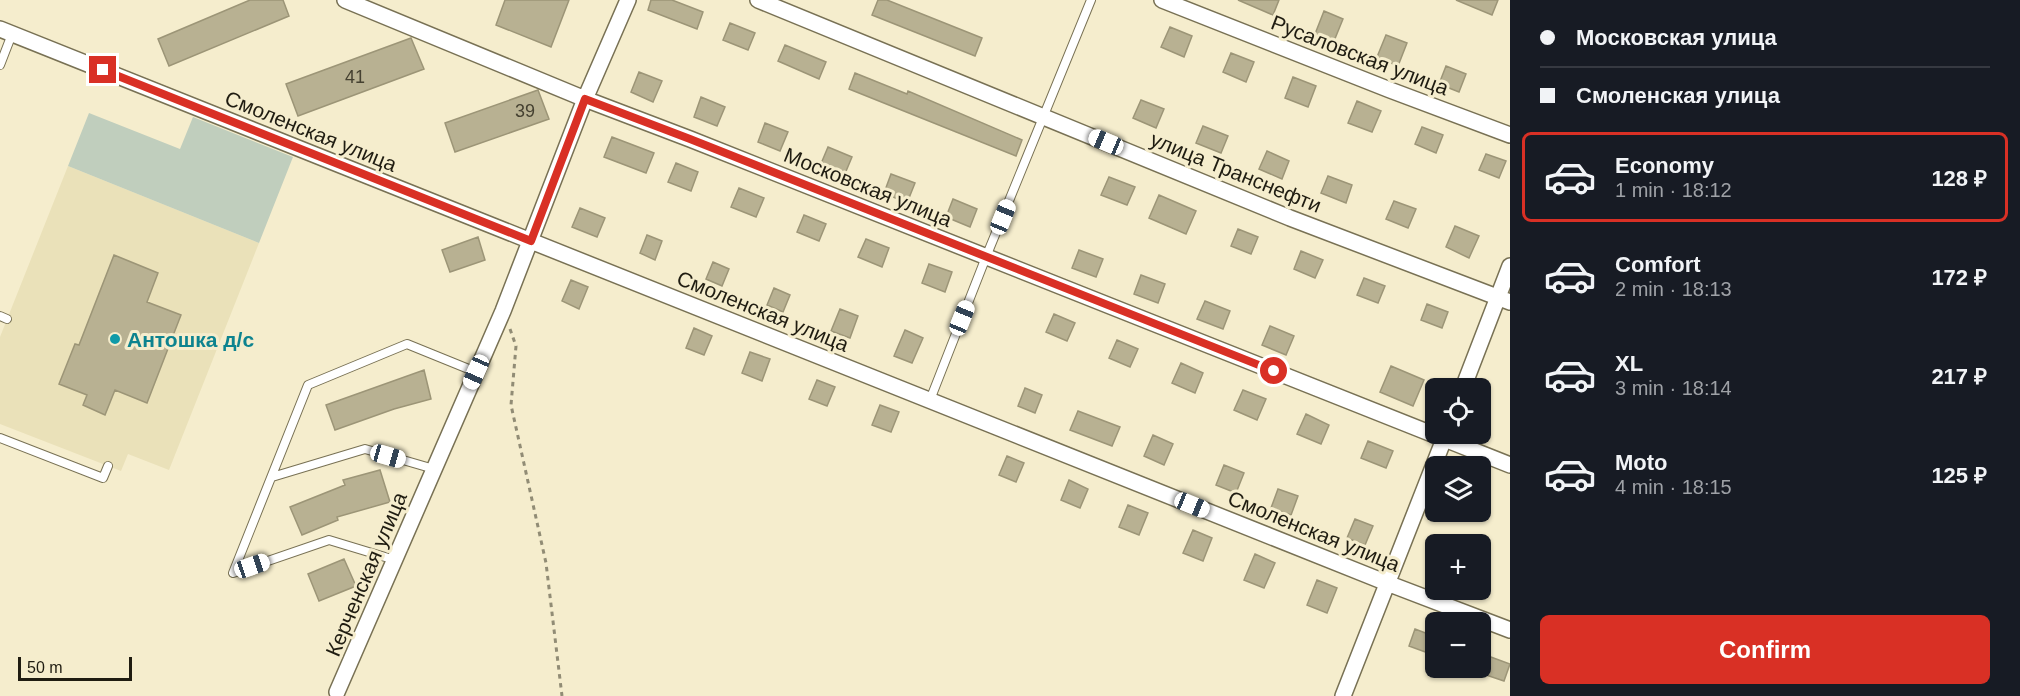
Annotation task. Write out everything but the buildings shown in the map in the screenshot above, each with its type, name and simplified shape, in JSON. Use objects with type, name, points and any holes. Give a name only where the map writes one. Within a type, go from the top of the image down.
[{"type":"street","name":"Московская улица","points":[[345,0],[585,99],[1425,428]]},
{"type":"street","name":"Керченская улица","points":[[337,692],[503,311],[585,99],[628,0]]},
{"type":"street","name":"улица Транснефти","points":[[758,0],[1290,218],[1504,300]]},
{"type":"street","name":"Русаловская улица","points":[[1162,0],[1510,135]]},
{"type":"street","name":"Смоленская улица","points":[[6,32],[1510,630]]},
{"type":"street","points":[[1468,378],[1504,300],[1510,266]]},
{"type":"street","points":[[1343,696],[1442,444]]},
{"type":"street","name":"Московская улица","points":[[1463,444],[1510,465]]},
{"type":"lane","points":[[930,400],[1091,0]]},
{"type":"lane","points":[[0,64],[6,32]]},
{"type":"lane","points":[[395,560],[329,540],[233,573],[309,385],[407,344],[476,372]]},
{"type":"lane","points":[[0,438],[103,478],[108,466]]},
{"type":"lane","points":[[272,477],[365,449],[434,469]]},
{"type":"path","points":[[503,311],[516,345],[511,405],[546,563],[562,696]]},
{"type":"shaded area","points":[[68,166],[259,243],[169,470],[128,454],[121,471],[0,424],[0,337]]},
{"type":"green space","points":[[89,113],[180,149],[193,117],[293,157],[259,243],[68,166]]},
{"type":"place","name":"Антошка д/с","points":[[115,339]]},
{"type":"route","points":[[103,70],[531,241],[585,99],[1274,371]]}]
